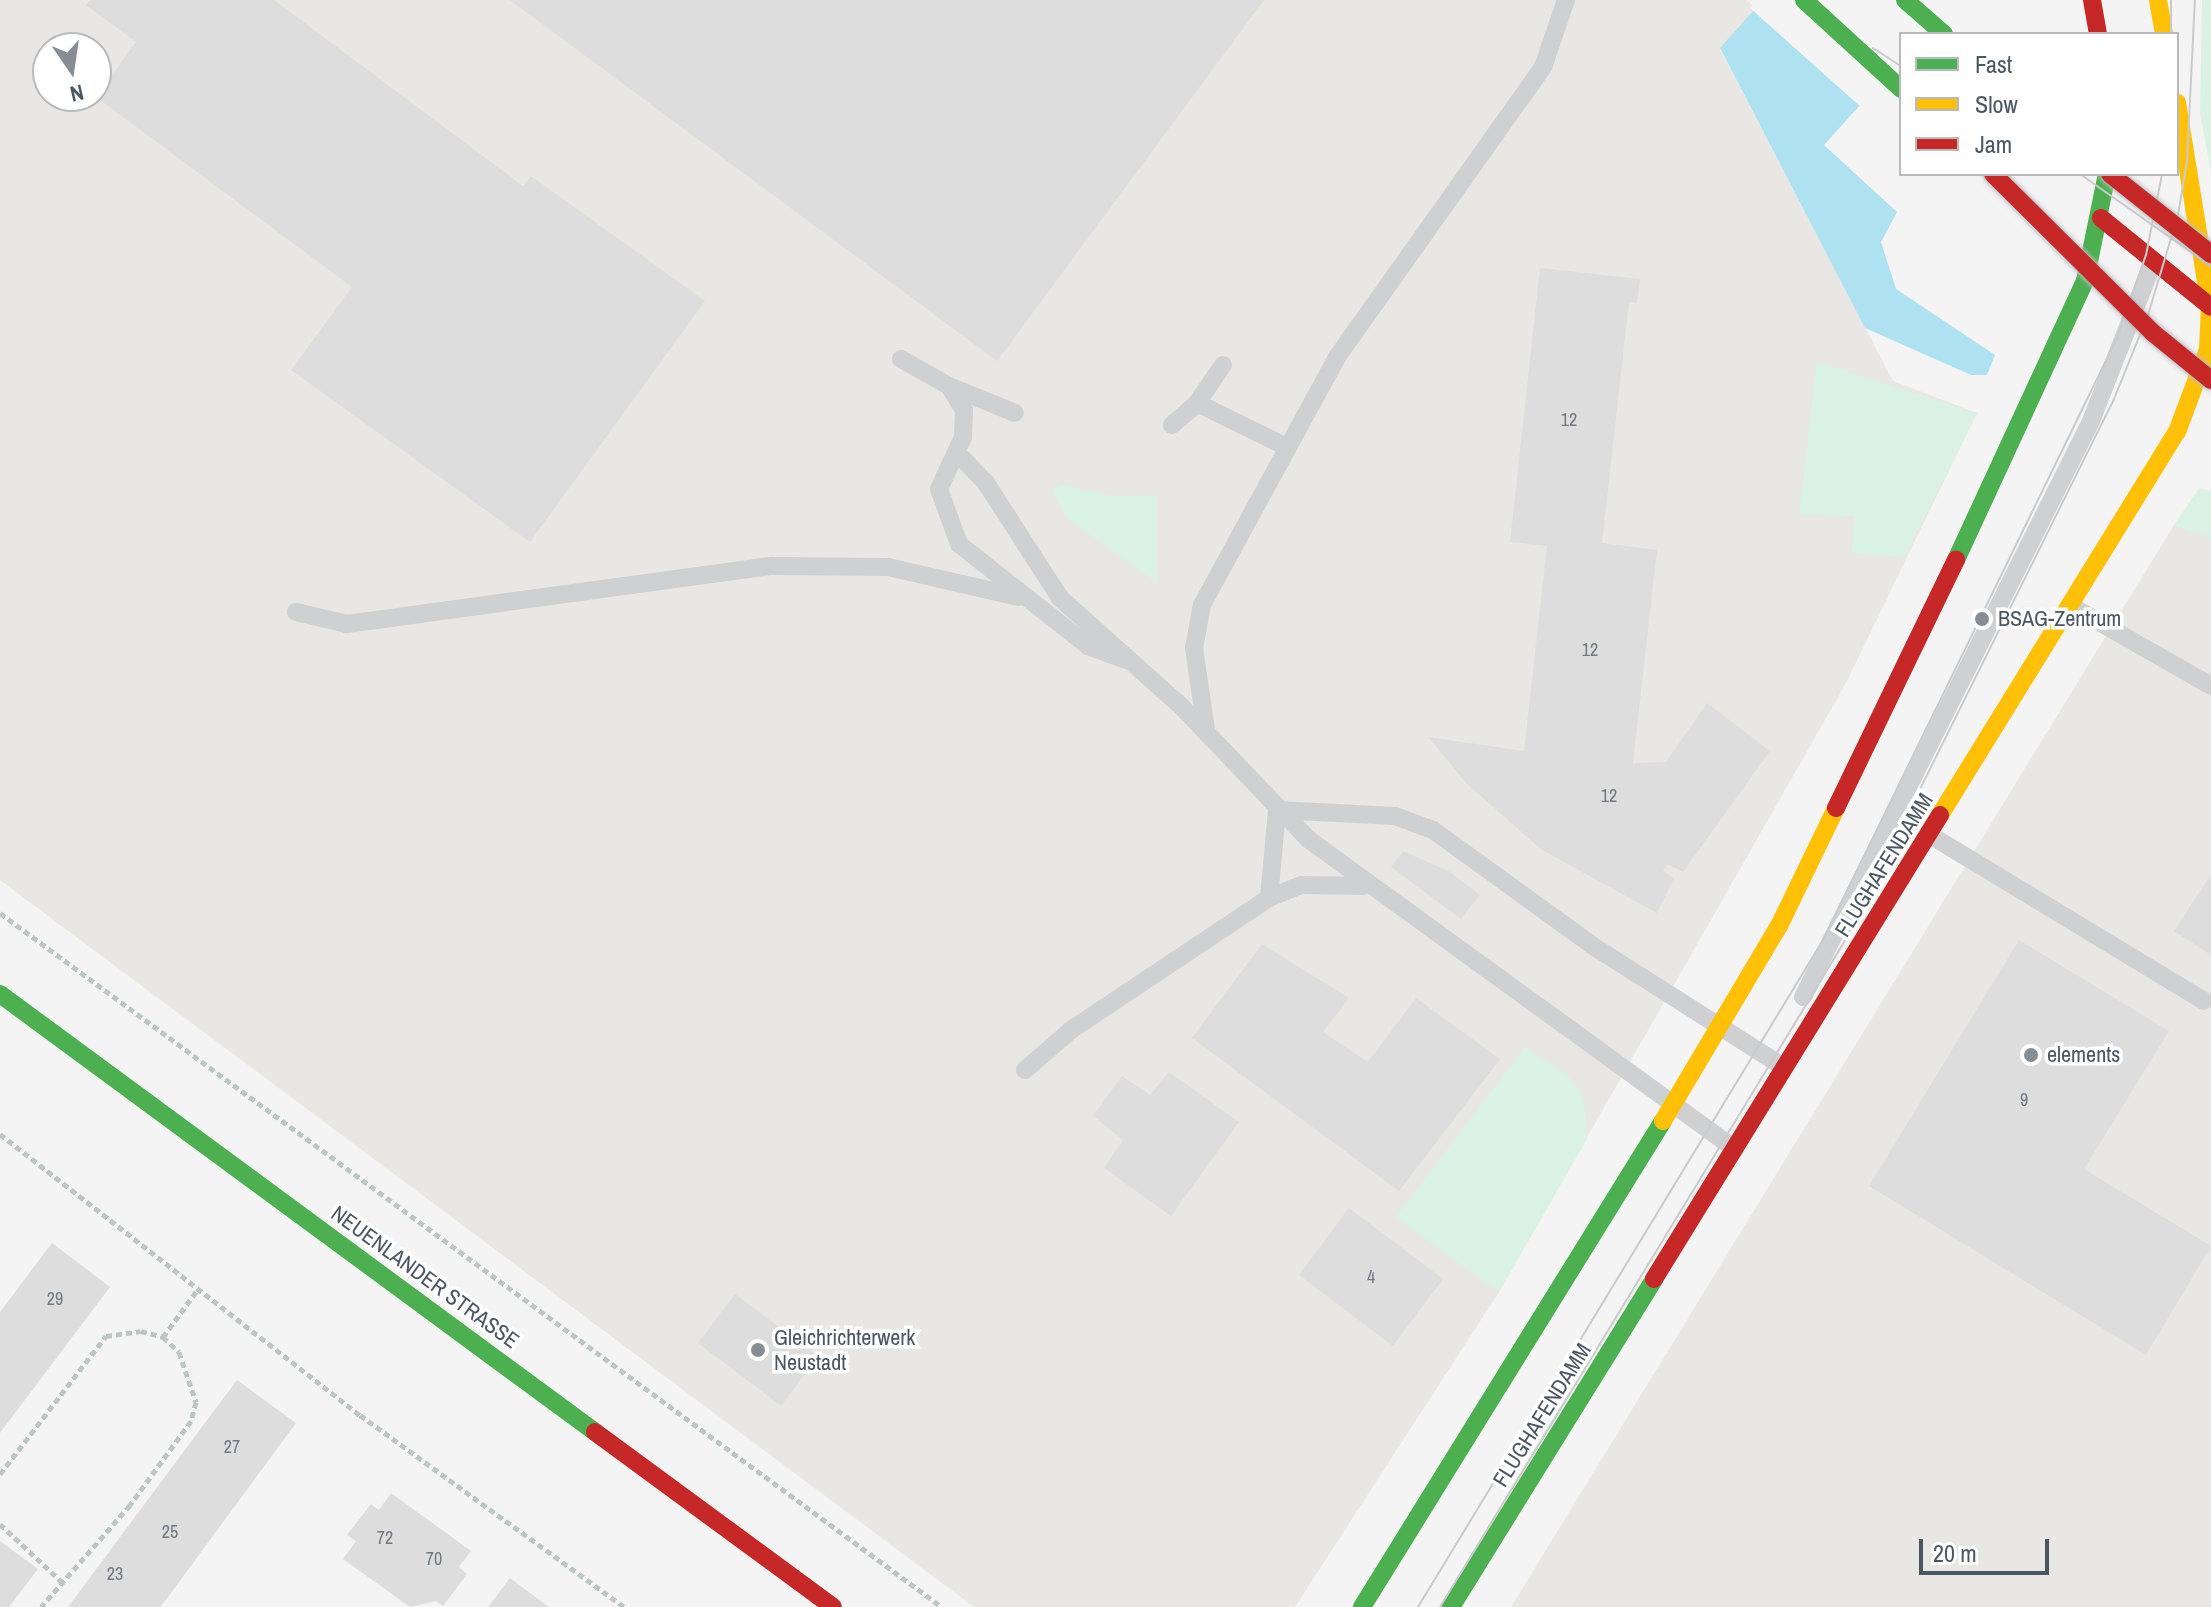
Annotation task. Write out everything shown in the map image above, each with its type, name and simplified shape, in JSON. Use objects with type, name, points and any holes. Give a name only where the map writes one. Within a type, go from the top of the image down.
[{"type":"main road","points":[[1804,0],[1899,87]]},
{"type":"main road","points":[[1905,0],[1942,32]]},
{"type":"main road","points":[[2092,0],[2098,32]]},
{"type":"main road","points":[[2158,0],[2164,32]]},
{"type":"main road","name":"FLUGHAFENDAMM","points":[[1451,1607],[2177,432],[2208,349],[2210,306],[2179,115]]},
{"type":"main road","points":[[1995,176],[2152,332],[2211,380]]},
{"type":"main road","points":[[1362,1607],[1599,1230],[1670,1102],[1779,926],[2049,366],[2085,281],[2108,176]]},
{"type":"main road","points":[[2111,176],[2211,254]]},
{"type":"main road","points":[[2101,218],[2210,306]]},
{"type":"main road","name":"NEUENLANDER STRASSE","points":[[0,994],[826,1605]]},
{"type":"lane","points":[[1212,740],[1196,694],[1196,622],[1337,357],[1522,102],[1558,32],[1566,0]]},
{"type":"lane","points":[[1430,1607],[1767,1056],[1868,874],[2084,435],[2140,310],[2154,261]]},
{"type":"lane","points":[[901,359],[949,386],[1015,413]]},
{"type":"lane","points":[[1172,425],[1197,403],[1223,365]]},
{"type":"lane","points":[[949,386],[964,410],[965,429],[942,474],[942,506],[959,544],[1019,597],[1088,646],[1128,661]]},
{"type":"lane","points":[[1197,403],[1287,447]]},
{"type":"lane","points":[[962,458],[986,483],[1060,598],[1212,740],[1277,810],[1369,889],[1735,1149]]},
{"type":"lane","points":[[296,612],[347,624],[772,566],[888,567],[1019,597]]},
{"type":"lane","points":[[2071,606],[2211,686]]},
{"type":"lane","points":[[1277,810],[1395,816],[1433,830],[1593,946],[1785,1068]]},
{"type":"lane","points":[[1269,898],[1277,810]]},
{"type":"lane","points":[[1930,835],[2204,1001]]},
{"type":"lane","points":[[1025,1070],[1071,1030],[1269,898],[1328,881],[1369,889]]},
{"type":"path","points":[[0,913],[942,1607]]},
{"type":"path","points":[[0,1134],[360,1415],[624,1607]]},
{"type":"path","points":[[163,1337],[198,1289]]},
{"type":"path","points":[[0,1474],[106,1336],[141,1331],[163,1337],[192,1377],[191,1421],[41,1607]]},
{"type":"path","points":[[0,1524],[63,1583]]},
{"type":"shaded area","points":[[0,0],[1747,0],[1785,37],[1720,49],[1893,381],[1977,413],[1846,683],[1499,1292],[1295,1607],[974,1607],[0,880]]},
{"type":"shaded area","points":[[2174,525],[2211,536],[2211,1607],[1511,1607]]},
{"type":"green space","points":[[2202,0],[2211,0],[2211,172],[2200,114]]},
{"type":"green space","points":[[1817,362],[1977,413],[1904,557],[1852,553],[1854,516],[1799,515]]},
{"type":"green space","points":[[1062,485],[1112,496],[1157,495],[1157,583],[1067,518],[1052,490]]},
{"type":"green space","points":[[2199,488],[2211,491],[2211,538],[2174,525]]},
{"type":"green space","points":[[1525,1047],[1565,1073],[1583,1095],[1587,1139],[1499,1292],[1396,1217]]},
{"type":"water","points":[[1763,0],[1899,34],[1861,104],[1824,145],[1897,212],[1881,242],[1896,289],[1995,355],[1987,375],[1971,375],[1865,328],[1720,48]]},
{"type":"pier","points":[[1758,0],[1952,0],[1927,32],[1899,32],[1899,64],[1862,108],[1750,8]]},
{"type":"building","points":[[90,0],[274,0],[523,186],[531,176],[705,301],[530,542],[291,370],[352,287],[112,109],[112,75],[136,42],[86,5]]},
{"type":"building","points":[[510,0],[1264,0],[997,361]]},
{"type":"building","points":[[1540,268],[1640,279],[1637,303],[1629,302],[1602,543],[1657,550],[1633,763],[1666,762],[1707,703],[1770,751],[1683,872],[1667,864],[1663,871],[1674,878],[1657,913],[1542,850],[1466,783],[1428,737],[1524,751],[1547,546],[1510,542]]},
{"type":"building","points":[[1403,851],[1450,872],[1480,895],[1461,919],[1391,867]]},
{"type":"building","points":[[2211,874],[2211,955],[2174,931]]},
{"type":"building","points":[[2019,940],[2169,1031],[2084,1169],[2211,1246],[2146,1355],[1869,1186]]},
{"type":"building","points":[[1262,944],[1349,998],[1323,1032],[1368,1062],[1416,998],[1500,1059],[1399,1191],[1192,1038]]},
{"type":"building","points":[[1169,1072],[1239,1122],[1171,1216],[1104,1168],[1123,1140],[1093,1116],[1122,1076],[1150,1095]]},
{"type":"building","points":[[1349,1208],[1443,1279],[1393,1346],[1299,1275]]},
{"type":"building","points":[[52,1243],[110,1287],[0,1433],[0,1312]]},
{"type":"building","name":"Gleichrichterwerk Neustadt","points":[[735,1294],[818,1356],[781,1406],[698,1343]]},
{"type":"building","points":[[237,1380],[296,1423],[168,1597],[160,1607],[68,1607]]},
{"type":"building","points":[[391,1493],[471,1551],[459,1567],[467,1574],[443,1606],[436,1601],[410,1607],[343,1559],[356,1541],[347,1535],[371,1504],[379,1510]]},
{"type":"building","points":[[0,1541],[38,1569],[9,1607],[0,1607]]},
{"type":"building","points":[[510,1578],[549,1607],[488,1607]]},
{"type":"tram line","points":[[2171,0],[2171,32]]},
{"type":"tram line","points":[[1440,1607],[1843,944],[2114,399],[2148,315],[2178,215],[2187,161],[2195,0]]},
{"type":"tram line","points":[[1873,48],[1899,65]]},
{"type":"tram line","points":[[2083,176],[2211,266]]},
{"type":"tram line","points":[[1418,1607],[1823,940],[2116,340],[2146,255],[2162,176]]},
{"type":"traffic: fast","points":[[1804,0],[1899,87]]},
{"type":"traffic: fast","points":[[1905,0],[1942,32]]},
{"type":"traffic: fast","points":[[1956,560],[2085,281],[2107,176]]},
{"type":"traffic: fast","points":[[0,994],[595,1432]]},
{"type":"traffic: fast","points":[[1362,1607],[1663,1121]]},
{"type":"traffic: fast","points":[[1451,1607],[1654,1279]]},
{"type":"traffic: slow","points":[[2158,0],[2164,32]]},
{"type":"traffic: slow","points":[[1940,815],[2177,432],[2208,349],[2210,306],[2179,115]]},
{"type":"traffic: slow","points":[[1663,1121],[1779,926],[1836,808]]},
{"type":"traffic: jam","points":[[2092,0],[2098,32]]},
{"type":"traffic: jam","points":[[1995,176],[2152,332],[2211,380]]},
{"type":"traffic: jam","points":[[2113,176],[2211,254]]},
{"type":"traffic: jam","points":[[2101,218],[2211,307]]},
{"type":"traffic: jam","points":[[1836,808],[1956,560]]},
{"type":"traffic: jam","points":[[1654,1279],[1940,815]]},
{"type":"traffic: jam","points":[[595,1432],[833,1607]]},
{"type":"place","name":"BSAG-Zentrum","points":[[1982,619]]},
{"type":"place","name":"elements","points":[[2031,1055]]},
{"type":"place","name":"Gleichrichterwerk Neustadt","points":[[758,1350]]}]
